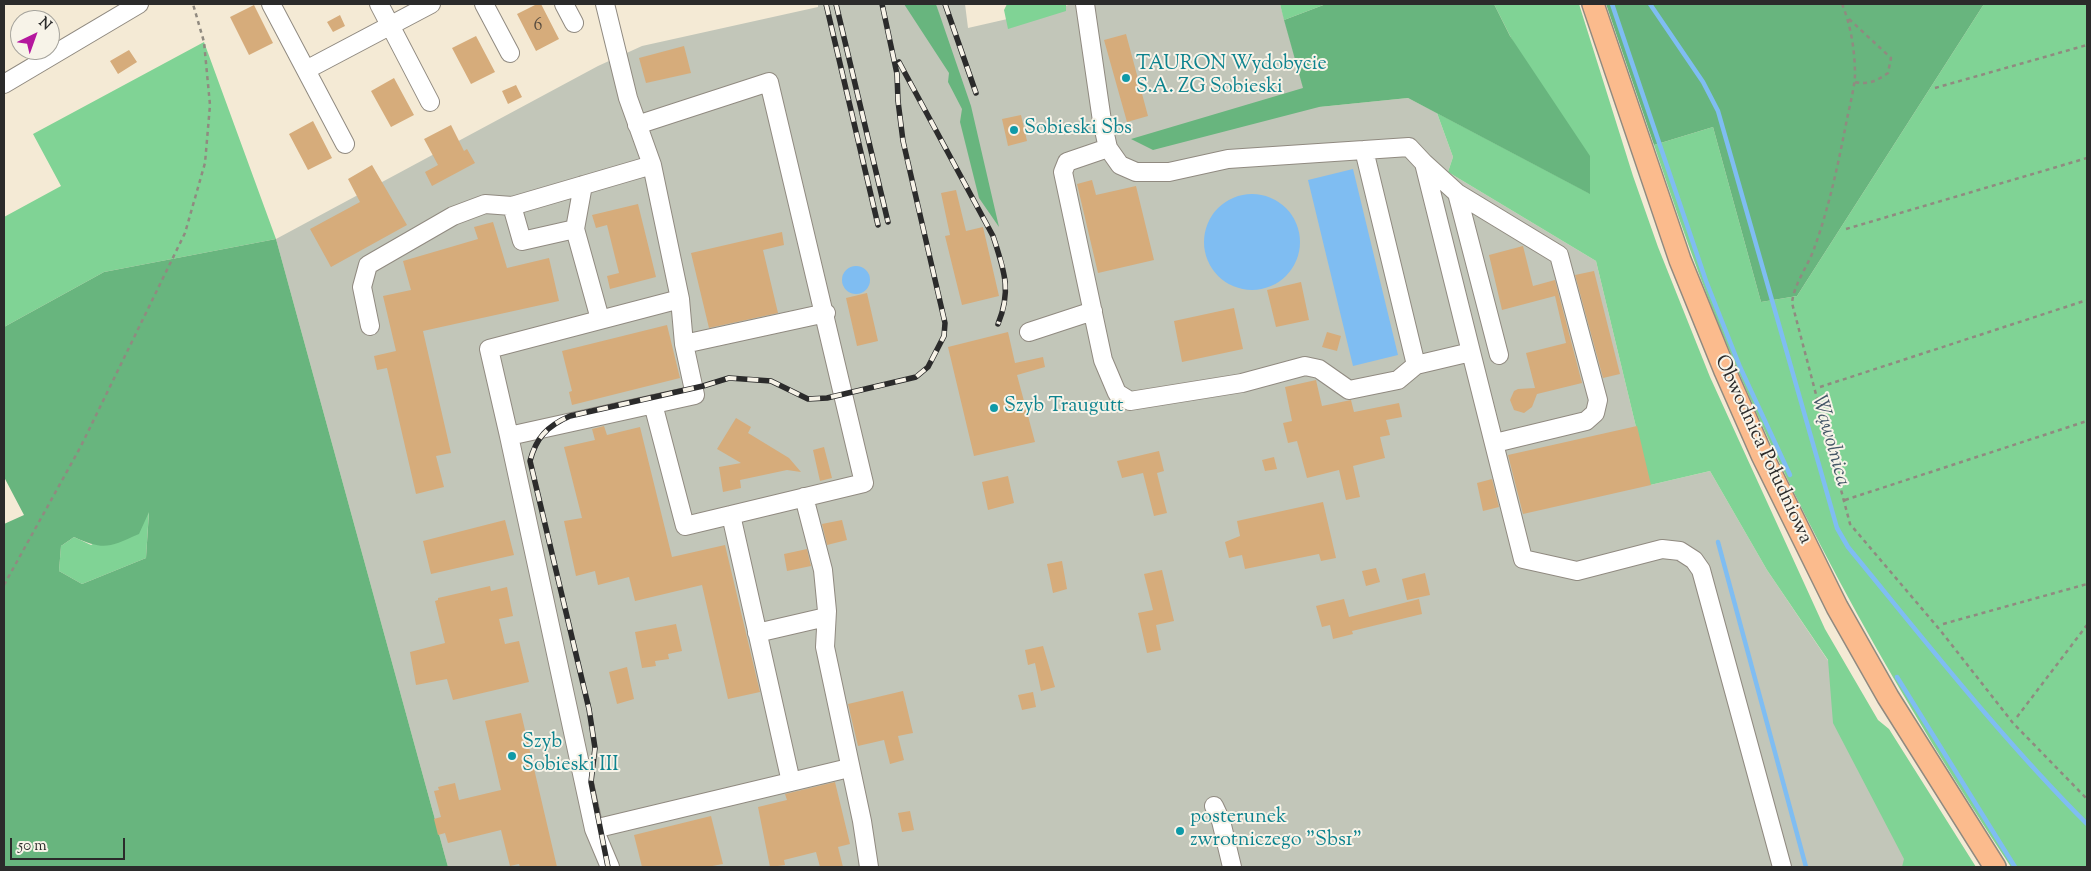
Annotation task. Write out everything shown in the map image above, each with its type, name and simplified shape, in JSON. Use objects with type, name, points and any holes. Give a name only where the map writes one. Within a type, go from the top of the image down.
[{"type":"main road","name":"Obwodnica Południowa","points":[[1593,4],[1680,260],[1725,371],[1766,464],[1841,615],[1893,705],[1995,867]]},
{"type":"street","points":[[4,84],[139,4]]},
{"type":"street","points":[[271,4],[345,144]]},
{"type":"street","points":[[379,4],[430,102]]},
{"type":"street","points":[[306,70],[431,4]]},
{"type":"street","points":[[484,4],[510,53]]},
{"type":"street","points":[[564,4],[574,23]]},
{"type":"street","points":[[509,436],[695,395],[684,344],[680,299],[652,165],[622,80],[605,4]]},
{"type":"street","points":[[1085,4],[1108,148],[1120,165],[1136,172],[1161,172],[1228,159],[1409,146],[1424,163],[1457,193],[1559,255],[1598,400],[1596,413],[1586,421],[1496,443]]},
{"type":"street","points":[[637,125],[769,82],[826,313],[842,394],[864,482],[685,526],[653,404]]},
{"type":"street","points":[[1108,148],[1067,162],[1063,172],[1108,376],[1117,393],[1130,401],[1242,383],[1305,366],[1319,369],[1349,390],[1398,380],[1416,365],[1471,352]]},
{"type":"street","points":[[1364,150],[1416,365]]},
{"type":"street","points":[[1424,163],[1524,559],[1577,571],[1662,549],[1680,552],[1694,560],[1701,570],[1782,867]]},
{"type":"street","points":[[370,326],[362,287],[368,265],[454,216],[485,204],[512,206],[652,165]]},
{"type":"street","points":[[583,185],[575,229],[600,319]]},
{"type":"street","points":[[1457,193],[1500,355]]},
{"type":"street","points":[[512,206],[522,241],[575,229]]},
{"type":"street","points":[[610,867],[594,829],[489,349],[680,299]]},
{"type":"street","points":[[1029,332],[1093,311]]},
{"type":"street","points":[[684,344],[826,313]]},
{"type":"street","points":[[804,497],[823,570],[826,617],[825,647],[849,768],[862,821],[869,867]]},
{"type":"street","points":[[731,515],[791,782]]},
{"type":"street","points":[[757,633],[826,617]]},
{"type":"street","points":[[594,829],[849,768]]},
{"type":"street","points":[[1214,806],[1221,821],[1232,867]]},
{"type":"path","points":[[4,584],[81,446],[185,233],[205,163],[210,105],[204,42],[193,4]]},
{"type":"path","points":[[1842,4],[1848,18],[1854,82],[1826,211],[1816,246],[1793,292],[1792,302],[1850,524],[1940,630],[2013,723],[2087,799]]},
{"type":"path","points":[[1848,18],[1891,58],[1888,73],[1877,81],[1862,84],[1854,82]]},
{"type":"path","points":[[1935,88],[2087,45]]},
{"type":"path","points":[[1846,229],[2087,158]]},
{"type":"path","points":[[1820,387],[2087,300]]},
{"type":"path","points":[[1844,500],[2087,421]]},
{"type":"path","points":[[1943,624],[2087,584]]},
{"type":"path","points":[[2017,717],[2087,625]]},
{"type":"shaded area","points":[[818,4],[904,4],[945,35],[936,4],[965,4],[968,28],[1073,4],[1280,4],[1305,93],[1319,107],[1408,98],[1437,113],[1453,157],[1448,172],[1596,261],[1650,485],[1710,471],[1767,570],[1893,757],[1958,867],[448,867],[276,239],[598,66],[642,46],[818,7]]},
{"type":"green space","points":[[904,4],[936,4],[971,106],[999,227],[979,198],[960,122],[962,109],[948,82],[949,73]]},
{"type":"green space","points":[[1007,4],[1066,4],[1066,11],[1008,29],[1004,10]]},
{"type":"green space","points":[[1280,4],[1326,4],[1284,20]]},
{"type":"green space","points":[[1326,4],[1494,4],[1510,36],[1590,156],[1590,194],[1408,98],[1319,107],[1153,150],[1131,139],[1303,88],[1284,20]]},
{"type":"green space","points":[[1494,4],[1579,4],[1633,176],[1658,247],[1710,377],[1825,629],[1878,720],[1889,729],[1976,867],[1902,867],[1904,859],[1833,723],[1828,660],[1767,570],[1710,471],[1650,485],[1596,261],[1448,172],[1453,157],[1437,113],[1589,193]]},
{"type":"green space","points":[[1606,4],[1984,4],[1797,296],[1761,302],[1713,127],[1654,145]]},
{"type":"green space","points":[[1984,4],[2087,4],[2087,867],[2011,867],[1894,679],[1822,548],[1757,415],[1708,297],[1654,145],[1713,127],[1761,302],[1797,296]]},
{"type":"green space","points":[[204,42],[276,239],[104,272],[4,327],[4,217],[61,186],[33,134]]},
{"type":"green space","points":[[276,239],[448,867],[4,867],[4,524],[24,515],[4,477],[4,327],[104,272]],"holes":[[[149,512],[146,558],[82,584],[59,571],[61,546],[74,537],[100,546],[121,542],[139,534]]]},
{"type":"green space","points":[[149,510],[146,558],[82,584],[59,571],[61,546],[74,537],[91,545]]},
{"type":"water","points":[[1353,169],[1398,355],[1353,366],[1308,180]]},
{"type":"water","points":[[1252,194],[1270,198],[1286,208],[1296,224],[1300,242],[1296,260],[1286,276],[1270,286],[1252,290],[1234,286],[1218,276],[1208,260],[1204,242],[1208,224],[1218,208],[1234,198]]},
{"type":"water","points":[[856,266],[866,270],[870,280],[866,290],[856,294],[846,290],[842,280],[846,270]]},
{"type":"building","points":[[537,4],[541,4],[559,39],[536,51],[517,14]]},
{"type":"building","points":[[254,5],[273,43],[249,55],[230,17]]},
{"type":"building","points":[[340,15],[345,26],[333,32],[327,22]]},
{"type":"building","name":"TAURON Wydobycie S.A. ZG Sobieski","points":[[1126,34],[1148,116],[1127,122],[1104,40]]},
{"type":"building","points":[[476,36],[495,72],[471,84],[452,48]]},
{"type":"building","points":[[684,46],[691,73],[646,83],[639,58]]},
{"type":"building","points":[[129,50],[137,62],[118,74],[110,61]]},
{"type":"building","points":[[394,78],[414,115],[391,127],[371,91]]},
{"type":"building","points":[[516,85],[522,97],[508,104],[502,91]]},
{"type":"building","name":"Sobieski Sbs","points":[[1021,115],[1027,141],[1008,146],[1002,119]]},
{"type":"building","points":[[313,121],[332,158],[308,170],[289,134]]},
{"type":"building","points":[[451,125],[464,151],[467,149],[475,163],[432,186],[425,172],[438,165],[424,139]]},
{"type":"building","points":[[372,165],[407,225],[331,267],[310,229],[360,202],[348,179]]},
{"type":"building","points":[[1092,180],[1096,195],[1136,186],[1154,260],[1098,273],[1077,184]]},
{"type":"building","points":[[956,190],[966,231],[983,227],[999,296],[962,305],[945,236],[950,235],[941,193]]},
{"type":"building","points":[[638,204],[656,277],[610,289],[607,276],[619,273],[607,225],[596,228],[592,215]]},
{"type":"building","points":[[493,222],[507,268],[549,258],[559,301],[423,331],[451,453],[436,456],[444,487],[416,494],[387,368],[377,370],[374,356],[396,351],[383,296],[411,290],[403,261],[478,239],[474,227]]},
{"type":"building","points":[[782,232],[784,245],[763,250],[778,313],[709,328],[691,253]]},
{"type":"building","points":[[1523,246],[1533,286],[1555,280],[1582,383],[1537,394],[1532,407],[1524,413],[1514,410],[1510,400],[1514,391],[1518,389],[1535,388],[1526,353],[1566,343],[1555,296],[1502,310],[1489,255]]},
{"type":"building","points":[[1594,271],[1620,374],[1603,378],[1575,275]]},
{"type":"building","points":[[1301,282],[1309,320],[1276,327],[1267,290]]},
{"type":"building","points":[[867,293],[878,341],[857,346],[846,298]]},
{"type":"building","points":[[1234,308],[1243,349],[1182,362],[1174,321]]},
{"type":"building","points":[[667,325],[680,378],[572,405],[569,392],[572,391],[562,351]]},
{"type":"building","name":"Szyb Traugutt","points":[[1008,332],[1015,363],[1043,357],[1045,367],[1017,375],[1035,442],[974,456],[948,347]]},
{"type":"building","points":[[1327,332],[1341,336],[1337,351],[1322,347]]},
{"type":"building","points":[[1316,380],[1322,406],[1351,400],[1354,412],[1399,403],[1402,417],[1386,420],[1390,435],[1380,437],[1385,458],[1353,466],[1360,497],[1346,500],[1339,470],[1307,478],[1297,441],[1288,443],[1283,423],[1292,421],[1285,387]]},
{"type":"building","points":[[736,418],[751,427],[748,433],[789,458],[801,472],[787,470],[740,480],[741,488],[723,492],[719,467],[741,463],[717,449]]},
{"type":"building","points":[[604,426],[607,435],[640,427],[672,557],[725,545],[760,692],[728,699],[702,585],[635,601],[629,577],[598,585],[595,571],[576,576],[564,521],[582,518],[564,447],[595,440],[592,429]]},
{"type":"building","points":[[1637,426],[1651,485],[1523,514],[1508,455]]},
{"type":"building","points":[[824,447],[832,478],[820,481],[813,450]]},
{"type":"building","points":[[1159,451],[1164,471],[1157,473],[1167,513],[1154,516],[1143,473],[1122,478],[1117,461]]},
{"type":"building","points":[[1274,457],[1277,469],[1265,471],[1262,460]]},
{"type":"building","points":[[1008,476],[1014,503],[988,510],[982,482]]},
{"type":"building","points":[[1492,479],[1499,507],[1483,511],[1477,483]]},
{"type":"building","points":[[1323,502],[1336,558],[1321,561],[1319,554],[1245,569],[1242,555],[1229,558],[1225,542],[1240,536],[1237,521]]},
{"type":"building","points":[[505,520],[514,555],[431,574],[423,541]]},
{"type":"building","points":[[842,520],[847,540],[827,545],[822,524]]},
{"type":"building","points":[[807,549],[811,566],[787,571],[784,554]]},
{"type":"building","points":[[1062,561],[1067,589],[1053,593],[1047,564]]},
{"type":"building","points":[[1376,568],[1380,582],[1366,586],[1362,571]]},
{"type":"building","points":[[1162,570],[1174,621],[1156,625],[1161,650],[1147,653],[1138,613],[1153,610],[1144,574]]},
{"type":"building","points":[[1425,573],[1430,595],[1407,600],[1402,579]]},
{"type":"building","points":[[490,586],[491,591],[507,587],[513,616],[499,619],[505,644],[519,641],[529,682],[453,700],[447,679],[416,685],[410,652],[445,643],[435,601],[438,598]]},
{"type":"building","points":[[1344,599],[1349,617],[1419,599],[1422,614],[1352,631],[1353,634],[1333,639],[1330,625],[1322,627],[1316,606]]},
{"type":"building","points":[[676,624],[682,651],[668,654],[669,659],[655,661],[656,666],[642,668],[635,632]]},
{"type":"building","points":[[1043,646],[1055,687],[1041,691],[1035,663],[1028,665],[1025,650]]},
{"type":"building","points":[[627,667],[634,699],[617,704],[609,672]]},
{"type":"building","points":[[903,691],[913,733],[898,736],[904,760],[890,764],[884,740],[858,746],[848,704]]},
{"type":"building","points":[[1033,692],[1036,707],[1022,710],[1018,695]]},
{"type":"building","name":"Szyb Sobieski III","points":[[521,713],[557,867],[520,867],[519,864],[510,866],[501,830],[448,843],[445,833],[438,835],[434,819],[441,817],[434,791],[439,790],[438,787],[455,783],[459,800],[501,790],[485,721]]},
{"type":"building","points":[[835,782],[850,844],[838,847],[843,867],[820,867],[816,852],[784,860],[785,865],[770,867],[758,807],[787,800],[785,794]]},
{"type":"building","points":[[910,811],[914,830],[902,832],[898,813]]},
{"type":"building","points":[[711,816],[723,864],[707,867],[642,867],[634,835]]},
{"type":"waterway","points":[[1612,4],[1706,281],[1740,367],[1790,475]]},
{"type":"waterway","name":"Wąwolnica","points":[[1650,4],[1703,82],[1718,111],[1837,528],[1848,547],[1964,689],[2024,758],[2087,824]]},
{"type":"waterway","points":[[1718,542],[1806,867]]},
{"type":"waterway","points":[[1897,677],[2015,867]]},
{"type":"railway","points":[[826,4],[878,225]]},
{"type":"railway","points":[[836,4],[888,222]]},
{"type":"railway","points":[[608,867],[591,782],[595,748],[589,709],[530,461],[532,453],[539,439],[549,429],[570,416],[703,386],[729,378],[771,381],[808,399],[827,398],[916,377],[928,367],[944,336],[945,323],[903,141],[897,74],[882,4]]},
{"type":"railway","points":[[945,4],[976,93]]},
{"type":"railway","points":[[899,62],[993,236],[1005,280],[1005,301],[998,324]]},
{"type":"place","name":"TAURON Wydobycie S.A. ZG Sobieski","points":[[1126,78]]},
{"type":"place","name":"Sobieski Sbs","points":[[1014,130]]},
{"type":"place","name":"Szyb Traugutt","points":[[994,408]]},
{"type":"place","name":"Szyb Sobieski III","points":[[512,756]]},
{"type":"place","name":"posterunek zwrotniczego \"Sbs1\"","points":[[1180,831]]}]
